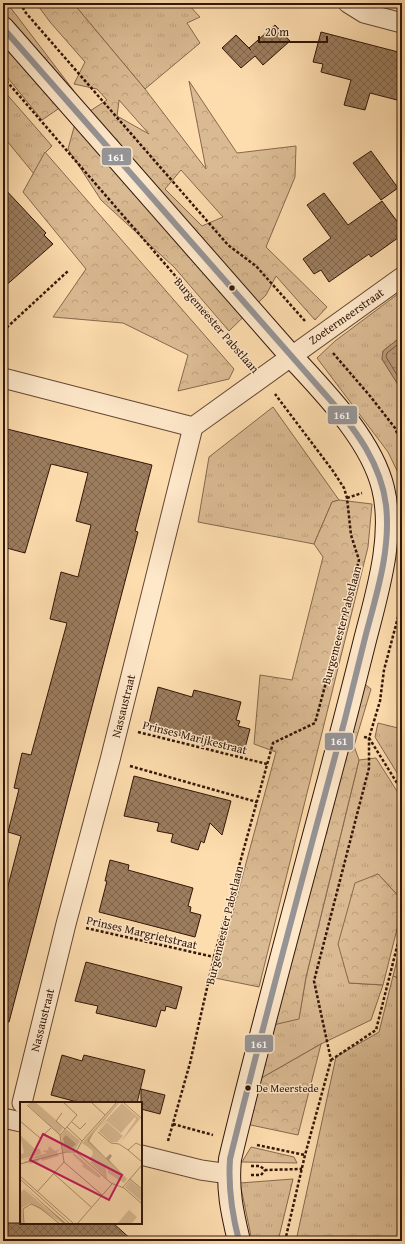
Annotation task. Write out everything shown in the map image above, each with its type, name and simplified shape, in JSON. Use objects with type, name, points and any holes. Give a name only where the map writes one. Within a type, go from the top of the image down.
[{"type":"street","points":[[348,3],[364,13],[402,23]]},
{"type":"street","points":[[3,28],[322,390],[353,428],[371,455],[395,516],[340,739],[266,1014],[230,1159],[230,1198],[239,1241]]},
{"type":"street","name":"Zoetermeerstraat","points":[[291,356],[402,277]]},
{"type":"street","points":[[3,378],[192,427],[291,356]]},
{"type":"street","name":"Nassaustraat","points":[[22,1102],[66,924],[110,760],[192,427]]},
{"type":"street","points":[[142,1155],[201,1170],[229,1174]]},
{"type":"path","points":[[20,3],[26,14],[228,245],[256,266],[370,396],[395,428],[402,445]]},
{"type":"path","name":"Burgemeester Pabstlaan","points":[[3,77],[262,376],[333,471],[344,488],[347,498],[351,535],[359,560],[315,723],[273,743],[214,958],[190,1063],[163,1161]]},
{"type":"path","points":[[3,86],[7,82]]},
{"type":"path","points":[[3,331],[68,271]]},
{"type":"path","points":[[285,1241],[302,1169],[331,1060],[314,981],[369,768],[369,738],[380,701],[384,670],[402,602]]},
{"type":"path","name":"Prinses Marijkestraat","points":[[118,727],[267,764]]},
{"type":"path","points":[[369,738],[402,790]]},
{"type":"path","points":[[110,760],[257,802]]},
{"type":"path","name":"Prinses Margrietstraat","points":[[66,924],[214,958]]},
{"type":"path","points":[[331,1060],[376,1030],[402,928]]},
{"type":"path","points":[[265,1170],[302,1169]]},
{"type":"green space","points":[[3,3],[7,3],[74,91],[61,107],[42,120],[3,72]]},
{"type":"green space","points":[[36,3],[73,3],[145,89],[206,169],[189,81],[237,153],[296,146],[295,177],[266,247],[327,307],[315,320],[276,276],[266,295],[229,331],[174,267],[101,200],[68,149],[76,120],[107,100],[97,89],[74,84],[85,62],[50,22]],"holes":[[[119,100],[149,134],[117,116]],[[181,170],[223,217],[202,226],[165,189]]]},
{"type":"green space","points":[[73,3],[187,3],[200,17],[187,23],[200,43],[145,89]]},
{"type":"green space","points":[[3,90],[52,146],[45,153],[34,174],[3,136]]},
{"type":"green space","points":[[45,152],[234,369],[229,379],[178,391],[188,355],[123,323],[53,317],[86,269],[23,192]]},
{"type":"green space","points":[[402,291],[402,336],[383,351],[382,359],[402,391],[402,481],[388,452],[317,358],[335,341]]},
{"type":"green space","points":[[273,407],[339,500],[332,502],[314,544],[198,522],[209,457]]},
{"type":"green space","points":[[339,500],[372,504],[368,547],[259,987],[215,978],[276,752],[254,744],[260,675],[292,680],[323,557],[314,544],[332,502]]},
{"type":"green space","points":[[361,681],[371,689],[354,746],[359,760],[306,977],[299,1019],[273,1025]]},
{"type":"green space","points":[[378,723],[402,729],[402,781],[375,737]]},
{"type":"green space","points":[[376,758],[402,799],[402,900],[378,874],[349,983],[383,985],[371,1020],[321,1044],[258,1080],[273,1025],[299,1018],[306,977],[359,760]]},
{"type":"green space","points":[[378,874],[402,900],[402,909],[383,985],[349,983],[338,944],[355,883]]},
{"type":"green space","points":[[402,940],[402,979],[393,976]]},
{"type":"green space","points":[[393,976],[402,979],[401,1241],[296,1241],[336,1057],[379,1032]]},
{"type":"green space","points":[[321,1044],[298,1135],[246,1124],[258,1080]]},
{"type":"green space","points":[[251,1147],[294,1157],[297,1163],[242,1162]]},
{"type":"green space","points":[[293,1179],[278,1241],[252,1241],[240,1183]]},
{"type":"water","points":[[402,336],[402,391],[382,359],[383,351]]},
{"type":"building","points":[[275,25],[290,41],[263,65],[255,56],[241,68],[222,48],[236,35],[249,48]]},
{"type":"building","points":[[321,32],[402,53],[402,80],[397,100],[370,93],[365,110],[344,105],[351,80],[321,72],[323,64],[313,62]]},
{"type":"building","points":[[371,151],[398,188],[381,200],[353,163]]},
{"type":"building","points":[[3,187],[46,233],[44,235],[53,244],[3,288]]},
{"type":"building","points":[[324,193],[348,225],[382,201],[402,228],[402,235],[371,257],[369,254],[329,282],[321,270],[314,274],[303,259],[331,238],[307,205]]},
{"type":"building","points":[[3,428],[152,465],[135,531],[138,532],[9,1022],[3,1022],[3,905],[21,836],[8,832],[19,789],[14,788],[22,753],[31,755],[67,623],[50,619],[61,572],[78,577],[91,525],[76,521],[88,473],[51,464],[25,553],[3,547]]},
{"type":"building","points":[[158,687],[192,697],[194,690],[241,702],[236,720],[240,721],[238,726],[250,729],[244,752],[148,727]]},
{"type":"building","points":[[134,776],[231,801],[222,835],[210,823],[204,843],[201,841],[198,850],[171,842],[173,834],[157,831],[159,823],[124,816]]},
{"type":"building","points":[[110,860],[129,865],[128,870],[193,888],[188,906],[191,907],[190,912],[201,915],[195,937],[99,912],[107,881],[105,881]]},
{"type":"building","points":[[86,962],[182,987],[176,1009],[166,1006],[165,1011],[161,1010],[156,1027],[96,1013],[98,1006],[75,1001]]},
{"type":"building","points":[[62,1055],[82,1061],[84,1055],[145,1070],[137,1102],[77,1102],[51,1095]]},
{"type":"building","points":[[141,1089],[165,1095],[160,1114],[142,1109]]},
{"type":"building","points":[[3,1223],[114,1224],[133,1241],[17,1241],[3,1237]]},
{"type":"transit line","name":"161","points":[[3,28],[341,413],[359,437],[373,462],[379,476],[386,505],[387,538],[378,587],[230,1159],[231,1200],[239,1241]]},
{"type":"place","name":"De Meerstede","points":[[248,1088]]}]
